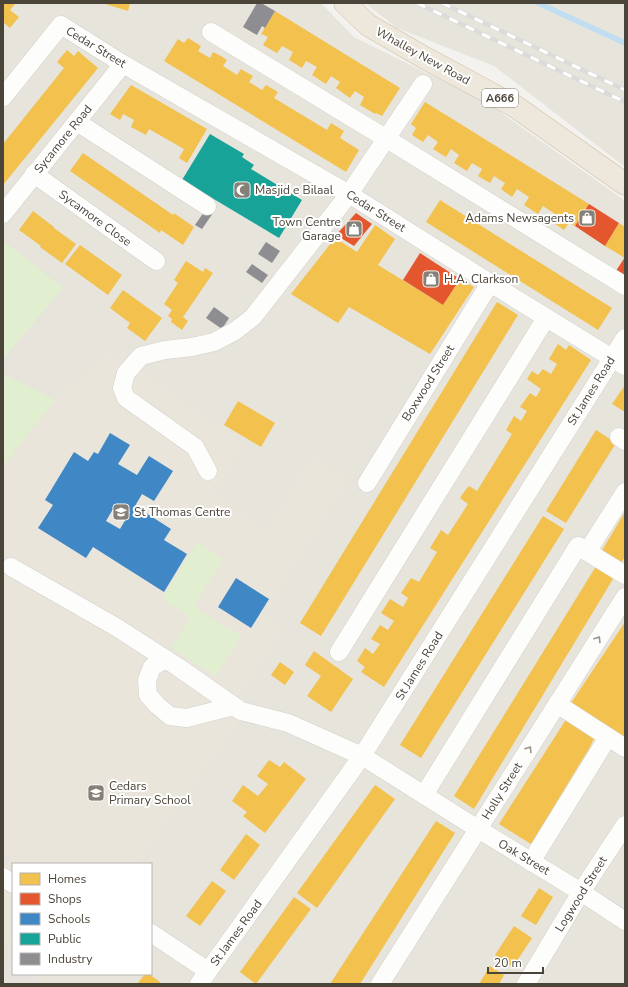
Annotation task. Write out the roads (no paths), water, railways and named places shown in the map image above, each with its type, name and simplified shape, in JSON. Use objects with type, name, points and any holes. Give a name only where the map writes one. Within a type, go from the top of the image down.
[{"type":"highway","name":"Whalley New Road","points":[[345,3],[368,25],[425,58],[516,107],[625,184]]},
{"type":"street","name":"Cedar Street","points":[[3,97],[61,25],[123,64],[349,194],[490,284],[618,362]]},
{"type":"street","points":[[210,32],[625,286]]},
{"type":"street","name":"Sycamore Road","points":[[3,214],[123,64]]},
{"type":"street","points":[[208,471],[195,447],[126,398],[122,388],[126,373],[141,356],[165,350],[192,347],[214,342],[235,331],[253,317],[349,194],[423,84]]},
{"type":"street","points":[[77,122],[207,206]]},
{"type":"street","name":"Sycamore Close","points":[[34,174],[156,262]]},
{"type":"street","name":"Boxwood Street","points":[[367,483],[490,284]]},
{"type":"street","points":[[340,652],[546,318]]},
{"type":"street","name":"St James Road","points":[[204,980],[362,756],[618,362],[625,338]]},
{"type":"street","points":[[587,552],[625,492]]},
{"type":"street","points":[[424,795],[578,546],[625,576]]},
{"type":"street","name":"Oak Street","points":[[11,567],[116,627],[178,667],[241,711],[288,723],[362,756],[625,921]]},
{"type":"street","name":"Holly Street","points":[[380,984],[625,598]]},
{"type":"street","points":[[166,660],[152,667],[147,680],[148,695],[170,716],[187,718],[234,706]]},
{"type":"street","points":[[557,704],[625,748]]},
{"type":"street","points":[[531,862],[608,737]]},
{"type":"street","name":"Logwood Street","points":[[526,984],[581,892],[625,825]]},
{"type":"street","points":[[3,877],[12,883]]},
{"type":"street","points":[[152,934],[204,980]]},
{"type":"waterway","points":[[538,3],[625,43]]},
{"type":"railway","points":[[417,3],[625,102]]},
{"type":"railway","points":[[442,3],[625,90]]},
{"type":"place","name":"Masjid e Bilaal","points":[[242,190]]},
{"type":"place","name":"Adams Newsagents","points":[[587,218]]},
{"type":"place","name":"Town Centre Garage","points":[[354,229]]},
{"type":"place","name":"H.A. Clarkson","points":[[431,279]]},
{"type":"place","name":"St Thomas Centre","points":[[121,512]]},
{"type":"place","name":"Cedars Primary School","points":[[96,793]]}]
